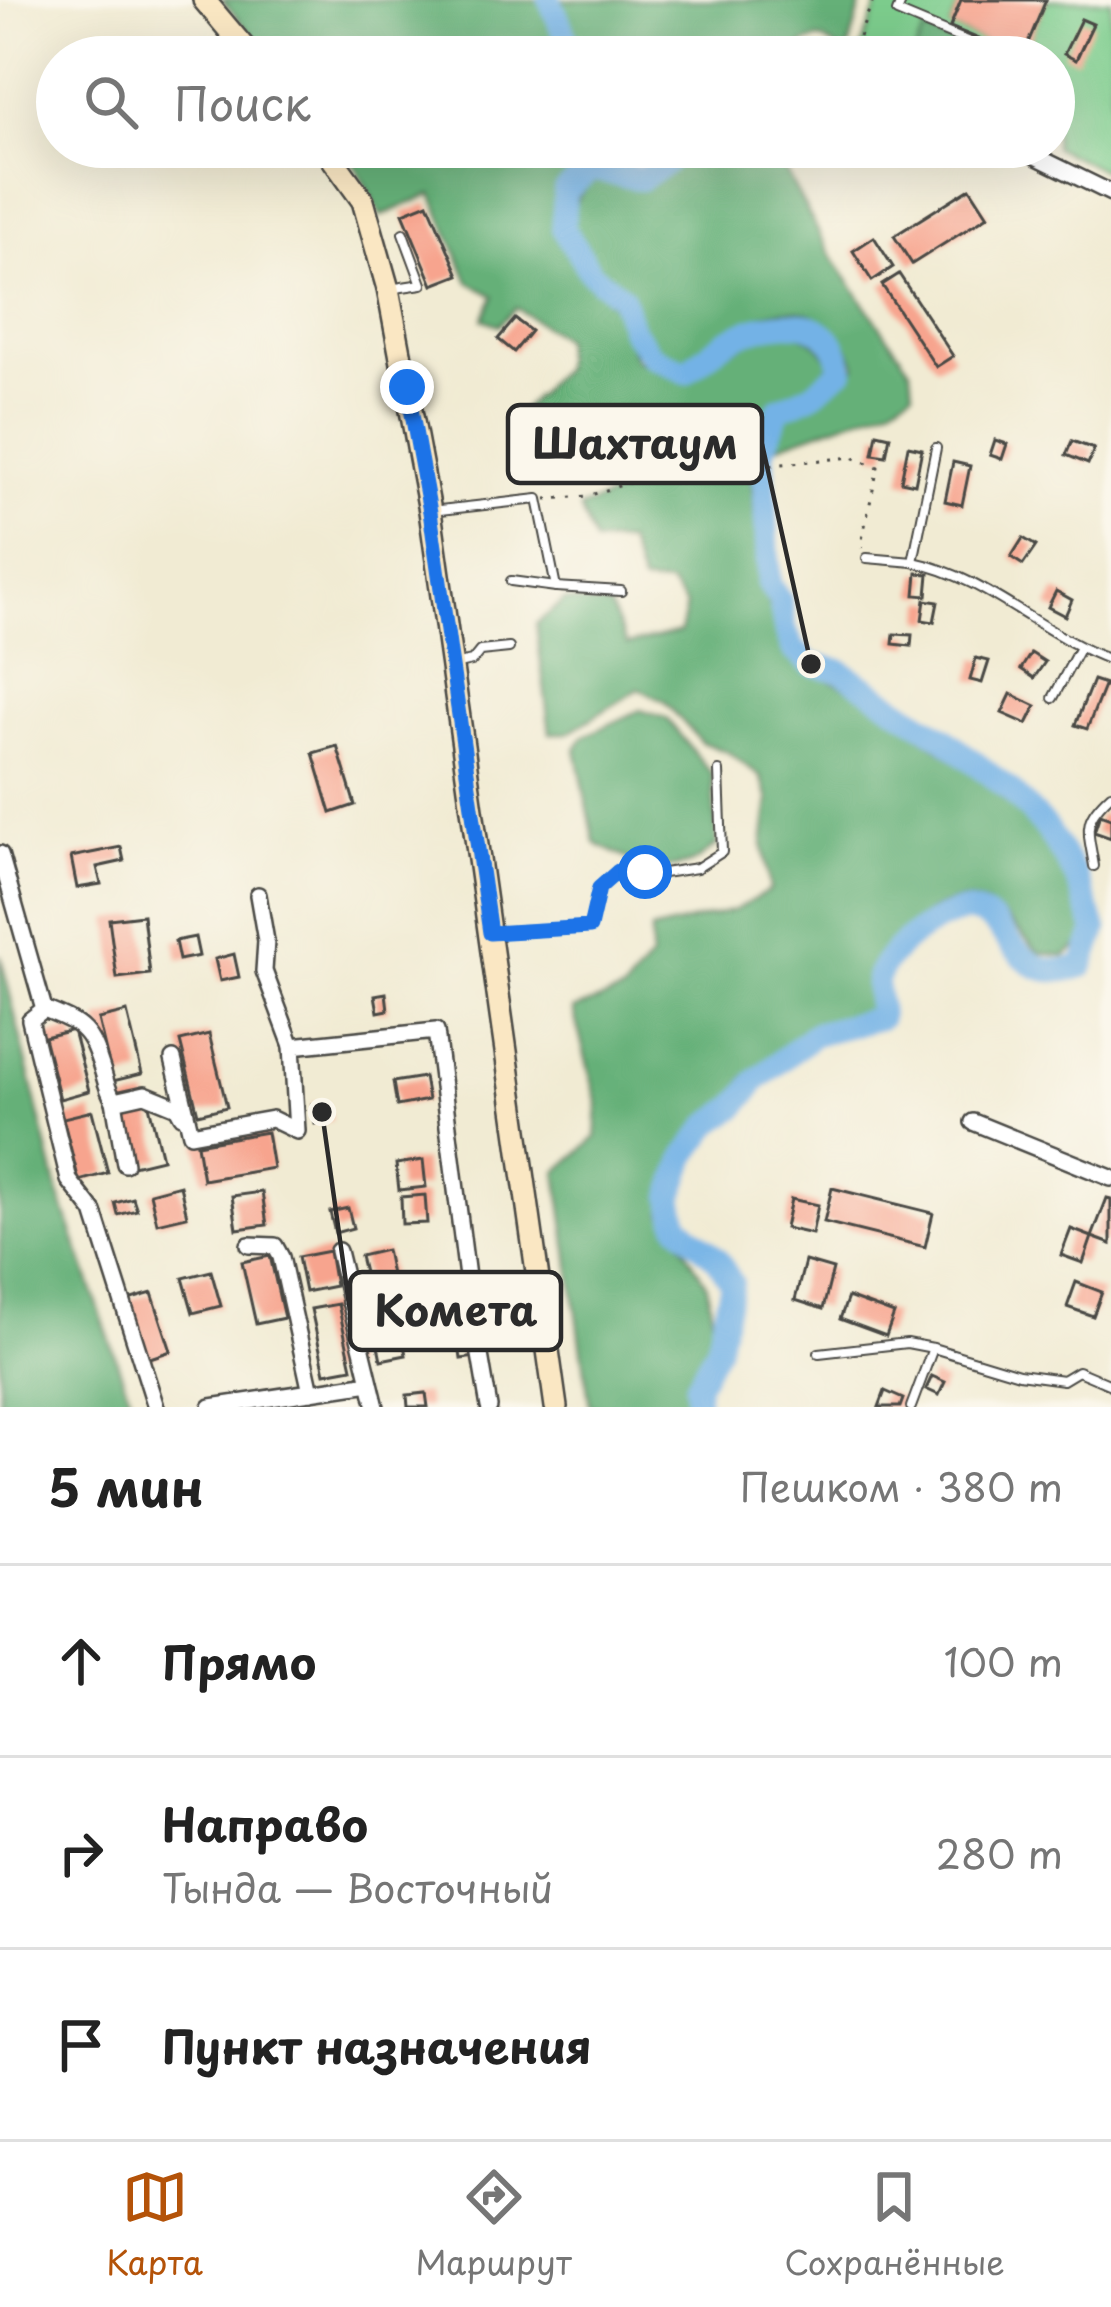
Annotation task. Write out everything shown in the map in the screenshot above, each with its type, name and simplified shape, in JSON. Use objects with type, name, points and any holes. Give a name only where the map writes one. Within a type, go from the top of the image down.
[{"type":"street","points":[[204,0],[234,36]]},
{"type":"street","points":[[339,168],[363,201],[388,290],[430,512],[556,1407]]},
{"type":"street","points":[[1060,168],[1111,193]]},
{"type":"street","points":[[0,854],[44,1009]]},
{"type":"street","points":[[191,1134],[272,1119],[297,1131],[292,1046],[264,971],[266,941],[258,896]]},
{"type":"street","points":[[44,1009],[80,1025],[95,1044],[114,1101],[125,1164]]},
{"type":"street","points":[[44,1009],[30,1020],[69,1180],[94,1212],[156,1407]]},
{"type":"street","points":[[292,1046],[436,1031],[468,1285],[489,1407]]},
{"type":"street","points":[[172,1059],[191,1134]]},
{"type":"street","points":[[114,1101],[145,1094],[157,1097],[177,1107],[191,1134]]},
{"type":"street","points":[[973,1122],[1111,1178]]},
{"type":"street","points":[[249,1246],[275,1246],[281,1257],[311,1392]]},
{"type":"street","points":[[338,1251],[376,1407]]},
{"type":"street","points":[[350,1302],[468,1285]]},
{"type":"street","points":[[211,1407],[370,1383]]},
{"type":"lane","points":[[902,0],[897,12],[955,36]]},
{"type":"lane","points":[[388,290],[422,284],[404,233]]},
{"type":"lane","points":[[913,562],[936,448]]},
{"type":"lane","points":[[430,512],[538,500],[556,587]]},
{"type":"lane","points":[[867,558],[937,567],[965,579],[1079,649],[1111,660]]},
{"type":"lane","points":[[511,581],[622,591]]},
{"type":"lane","points":[[452,665],[472,661],[480,650],[509,648]]},
{"type":"lane","points":[[1053,698],[1079,649]]},
{"type":"lane","points":[[490,933],[590,927],[599,888],[618,871],[663,873],[697,868],[722,852],[719,771]]},
{"type":"lane","points":[[1094,866],[1088,828],[1094,809],[1111,794]]},
{"type":"lane","points":[[818,1353],[907,1343],[1019,1374],[1063,1380],[1078,1372],[1111,1384]]},
{"type":"lane","points":[[911,1407],[933,1348]]},
{"type":"path","points":[[859,36],[873,0]]},
{"type":"path","points":[[538,500],[588,496],[643,478],[852,457],[878,467],[860,544],[867,558]]},
{"type":"green space","points":[[222,0],[542,0],[557,36],[252,36]]},
{"type":"green space","points":[[556,0],[862,0],[852,36],[573,36]]},
{"type":"green space","points":[[880,0],[931,6],[932,0],[961,0],[950,27],[971,36],[936,36],[925,31],[923,36],[866,36]]},
{"type":"green space","points":[[1046,0],[1111,0],[1111,174],[1075,157],[1075,36],[1031,36]]},
{"type":"green space","points":[[357,168],[581,168],[558,195],[555,219],[565,247],[585,277],[618,310],[635,359],[669,375],[684,376],[761,337],[792,333],[819,347],[831,363],[812,388],[772,407],[753,451],[613,466],[569,487],[543,482],[522,452],[518,414],[562,368],[563,339],[516,308],[499,325],[483,319],[494,296],[469,282],[432,194],[381,216]]},
{"type":"green space","points":[[667,168],[784,168],[832,257],[911,370],[913,391],[890,406],[771,448],[789,411],[823,395],[856,366],[849,349],[829,327],[813,315],[777,312],[740,326],[693,360],[673,360],[652,347],[638,330],[626,294],[594,269],[568,221],[580,194],[596,180],[633,186]]},
{"type":"green space","points":[[751,475],[762,588],[790,654],[810,671],[854,691],[902,722],[1029,821],[1066,877],[1085,921],[1085,941],[1065,956],[1039,953],[992,908],[973,901],[941,906],[909,926],[883,954],[868,986],[870,1011],[803,1031],[745,1077],[730,1100],[697,1126],[674,1169],[663,1212],[707,1285],[713,1322],[709,1351],[691,1377],[688,1407],[590,1407],[557,1172],[596,1138],[598,1104],[573,1010],[623,992],[651,958],[651,931],[735,910],[770,890],[763,844],[769,800],[761,777],[728,752],[701,742],[664,701],[639,689],[568,733],[550,733],[536,624],[565,600],[610,607],[627,645],[680,632],[686,606],[670,585],[642,583],[627,542],[594,543],[580,508],[642,485]]},
{"type":"green space","points":[[640,710],[666,718],[712,774],[717,845],[692,863],[654,866],[595,843],[576,749],[583,737]]},
{"type":"green space","points":[[0,954],[58,1191],[133,1407],[0,1407]]},
{"type":"building","points":[[961,0],[1046,0],[1031,36],[972,36],[950,27]]},
{"type":"building","points":[[1081,19],[1093,24],[1076,60],[1075,36]]},
{"type":"building","points":[[970,188],[988,216],[912,264],[894,236]]},
{"type":"building","points":[[428,203],[459,275],[433,285],[403,213]]},
{"type":"building","points":[[874,237],[893,267],[872,281],[853,251]]},
{"type":"building","points":[[899,274],[953,356],[936,367],[882,285]]},
{"type":"building","points":[[515,319],[531,331],[514,352],[498,339]]},
{"type":"building","points":[[877,433],[890,436],[886,456],[873,454]]},
{"type":"building","points":[[995,440],[1007,444],[1002,459],[990,455]]},
{"type":"building","points":[[1072,441],[1094,449],[1088,464],[1066,455]]},
{"type":"building","points":[[908,446],[922,449],[915,484],[901,481]]},
{"type":"building","points":[[953,462],[970,466],[962,505],[945,501]]},
{"type":"building","points":[[1023,538],[1036,546],[1023,565],[1011,557]]},
{"type":"building","points":[[917,573],[929,574],[927,596],[915,595]]},
{"type":"building","points":[[1056,591],[1072,600],[1065,616],[1048,607]]},
{"type":"building","points":[[925,600],[938,602],[934,622],[922,620]]},
{"type":"building","points":[[894,634],[912,635],[911,646],[893,644]]},
{"type":"building","points":[[1031,653],[1045,662],[1034,678],[1021,669]]},
{"type":"building","points":[[976,658],[989,661],[982,683],[970,680]]},
{"type":"building","points":[[1093,680],[1105,684],[1087,729],[1075,725]]},
{"type":"building","points":[[1011,694],[1036,706],[1027,724],[1002,713]]},
{"type":"building","points":[[337,746],[355,805],[331,813],[313,753]]},
{"type":"building","points":[[1100,814],[1111,818],[1111,838],[1094,832]]},
{"type":"building","points":[[121,847],[124,861],[97,867],[101,884],[77,888],[71,857]]},
{"type":"building","points":[[143,915],[150,974],[117,978],[109,919]]},
{"type":"building","points":[[195,937],[199,956],[179,960],[175,941]]},
{"type":"building","points":[[234,954],[239,977],[220,981],[215,959]]},
{"type":"building","points":[[386,993],[388,1010],[378,1012],[375,995]]},
{"type":"building","points":[[127,1012],[142,1074],[113,1081],[98,1019]]},
{"type":"building","points":[[73,1030],[89,1091],[60,1099],[44,1037]]},
{"type":"building","points":[[209,1034],[227,1107],[198,1114],[180,1041]]},
{"type":"building","points":[[424,1077],[428,1100],[397,1106],[393,1082]]},
{"type":"building","points":[[147,1097],[162,1159],[133,1166],[118,1104]]},
{"type":"building","points":[[327,1102],[332,1120],[315,1124],[312,1104]]},
{"type":"building","points":[[92,1111],[108,1173],[79,1181],[63,1118]]},
{"type":"building","points":[[267,1132],[273,1168],[203,1180],[197,1144]]},
{"type":"building","points":[[423,1160],[426,1187],[399,1190],[396,1164]]},
{"type":"building","points":[[180,1185],[187,1216],[157,1223],[150,1193]]},
{"type":"building","points":[[832,1188],[933,1213],[925,1247],[824,1222]]},
{"type":"building","points":[[262,1192],[267,1225],[237,1229],[232,1196]]},
{"type":"building","points":[[425,1195],[427,1223],[402,1224],[401,1197]]},
{"type":"building","points":[[133,1198],[137,1210],[118,1215],[115,1203]]},
{"type":"building","points":[[1107,1198],[1111,1199],[1111,1244],[1092,1237]]},
{"type":"building","points":[[791,1199],[818,1205],[812,1234],[785,1228]]},
{"type":"building","points":[[348,1208],[353,1228],[335,1233],[330,1212]]},
{"type":"building","points":[[1071,1229],[1092,1237],[1083,1263],[1061,1255]]},
{"type":"building","points":[[386,1250],[391,1275],[366,1281],[360,1256]]},
{"type":"building","points":[[329,1251],[335,1286],[305,1292],[298,1257]]},
{"type":"building","points":[[270,1256],[284,1318],[256,1324],[242,1262]]},
{"type":"building","points":[[805,1261],[833,1269],[823,1309],[795,1300]]},
{"type":"building","points":[[211,1271],[221,1306],[193,1313],[183,1278]]},
{"type":"building","points":[[1076,1282],[1102,1292],[1093,1316],[1067,1307]]},
{"type":"building","points":[[152,1293],[171,1351],[147,1359],[128,1300]]},
{"type":"building","points":[[848,1297],[894,1314],[886,1336],[840,1319]]},
{"type":"building","points":[[338,1304],[352,1368],[325,1373],[311,1309]]},
{"type":"building","points":[[396,1306],[406,1355],[381,1360],[371,1311]]},
{"type":"building","points":[[474,1343],[476,1357],[461,1359],[459,1345]]},
{"type":"building","points":[[932,1376],[945,1382],[939,1395],[926,1389]]},
{"type":"building","points":[[885,1391],[903,1399],[900,1407],[879,1407]]},
{"type":"building","points":[[426,1393],[428,1407],[408,1407],[407,1395]]},
{"type":"waterway","points":[[550,0],[565,36]]},
{"type":"waterway","points":[[658,168],[641,179],[591,169],[565,191],[563,228],[591,273],[622,297],[632,330],[652,356],[686,372],[725,342],[753,329],[786,323],[816,329],[838,353],[842,370],[812,394],[779,409],[763,452],[769,584],[780,600],[793,649],[811,664],[841,671],[944,738],[1011,791],[1046,828],[1075,874],[1096,930],[1083,966],[1058,971],[1030,962],[985,917],[968,912],[942,918],[888,959],[877,986],[880,1018],[814,1034],[756,1081],[736,1107],[710,1124],[686,1156],[672,1197],[678,1224],[717,1259],[732,1283],[717,1348],[696,1386],[698,1407]]},
{"type":"place","name":"Шахтаум","points":[[811,664]]},
{"type":"place","name":"Комета","points":[[322,1112]]},
{"type":"route","points":[[407,387],[430,512],[490,933],[590,927],[599,888],[618,871],[645,872]]}]
